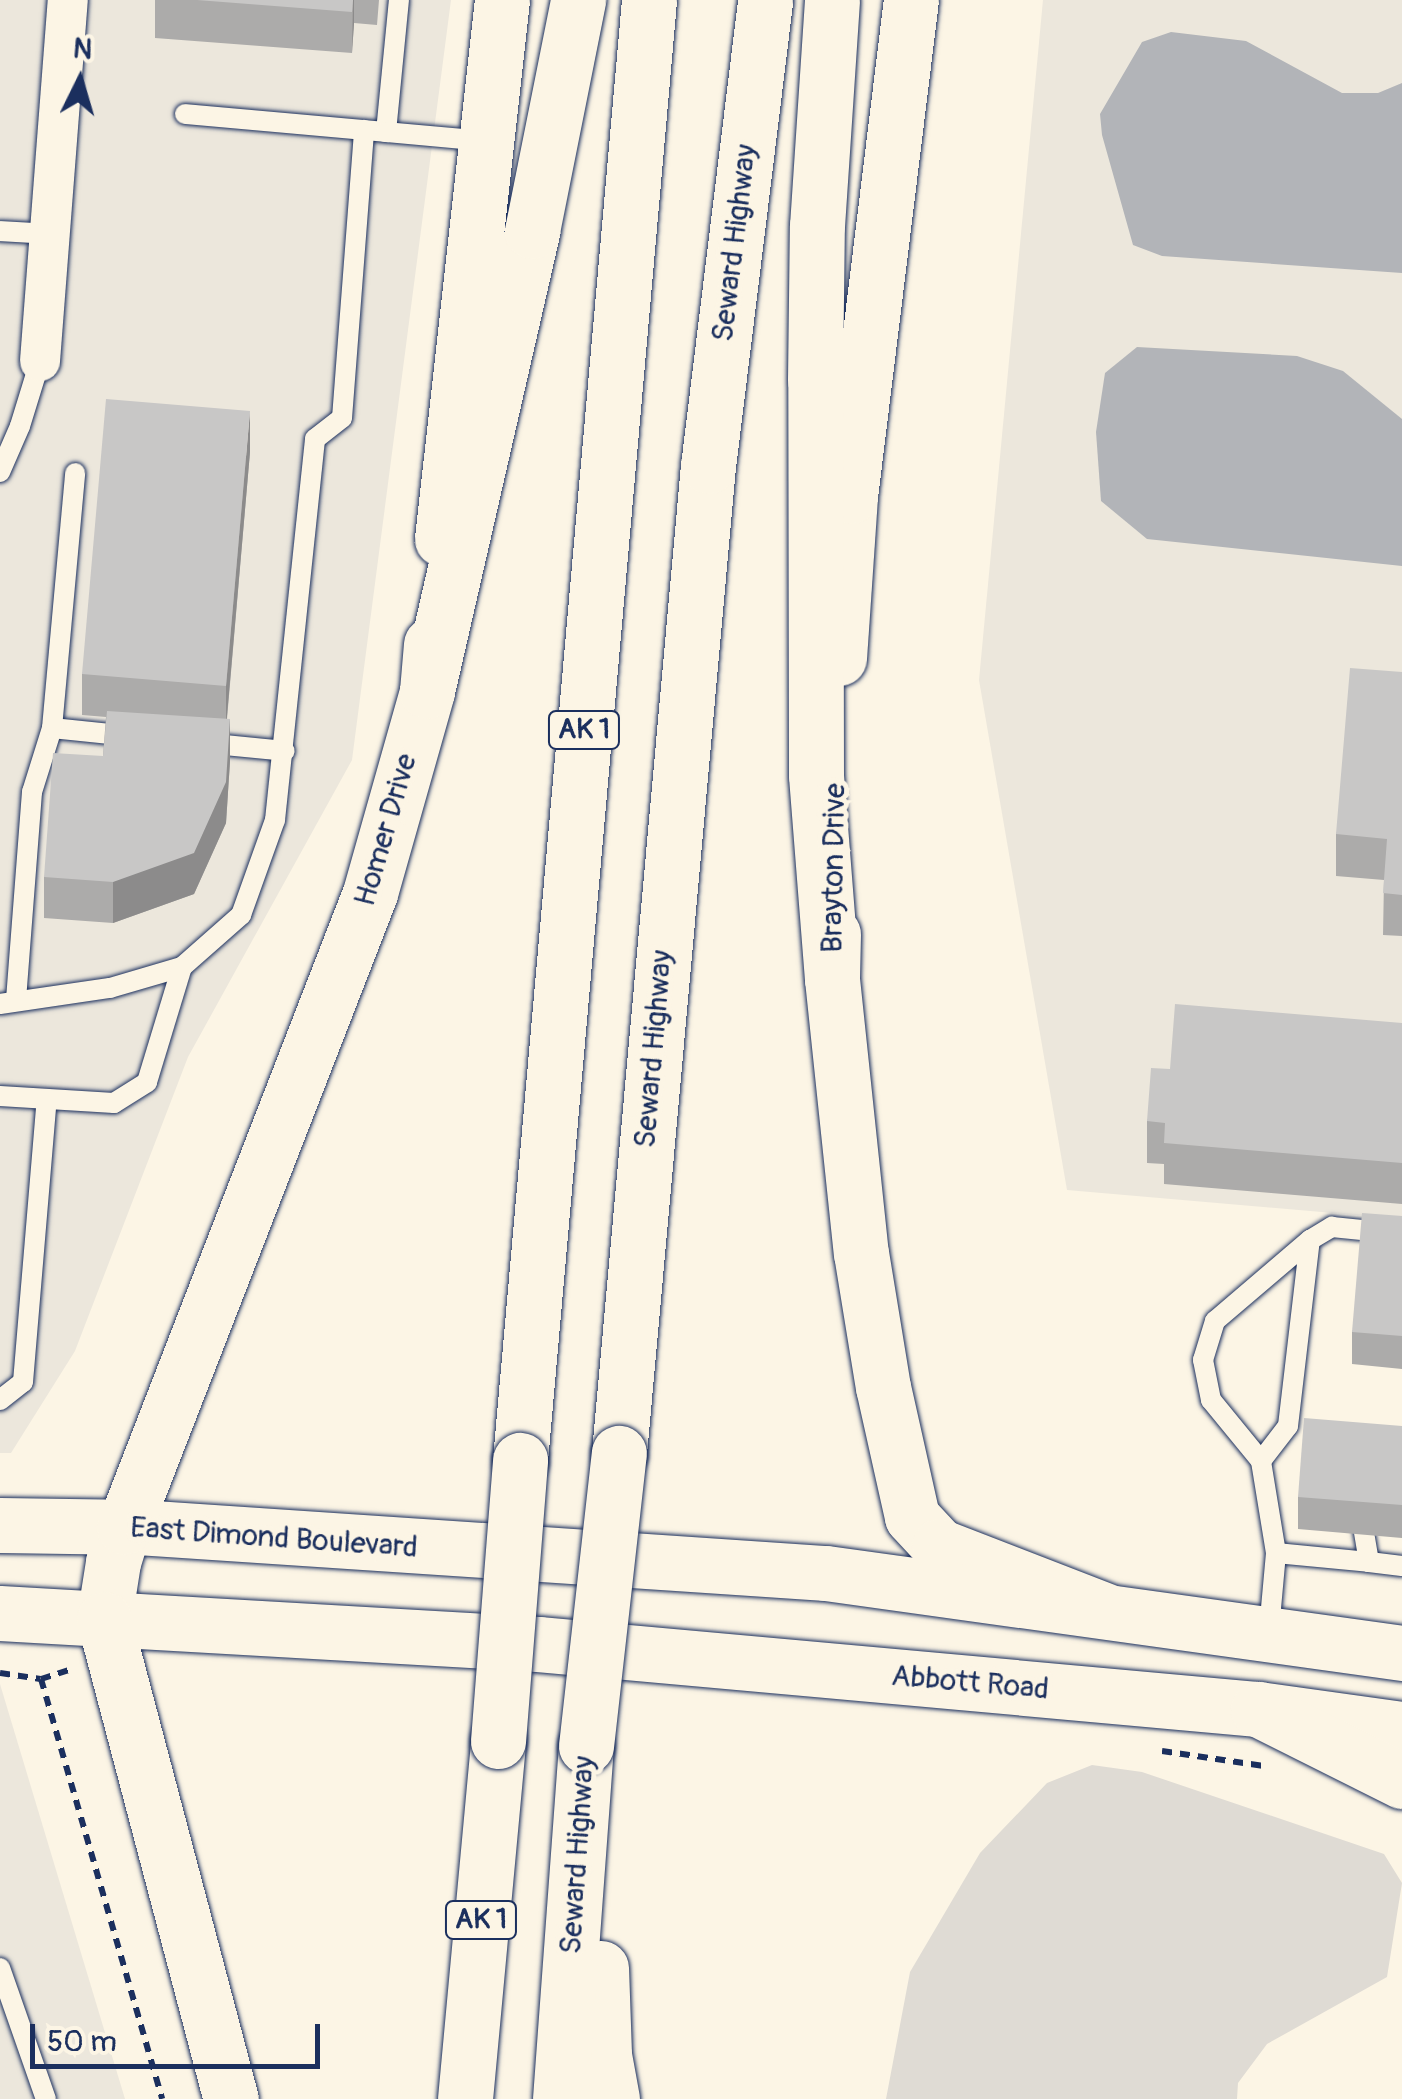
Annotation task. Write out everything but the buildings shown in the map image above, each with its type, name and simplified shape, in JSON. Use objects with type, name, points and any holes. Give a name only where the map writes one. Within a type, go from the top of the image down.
[{"type":"main road","name":"Homer Drive","points":[[104,1620],[112,1562],[124,1527],[370,892],[426,691],[502,0]]},
{"type":"main road","points":[[426,691],[532,231],[578,0]]},
{"type":"main road","name":"AK 1","points":[[465,2099],[649,0]]},
{"type":"main road","name":"Seward Highway","points":[[560,2099],[600,1746],[620,1452],[708,466],[765,0]]},
{"type":"main road","points":[[832,0],[817,226],[816,775],[832,979]]},
{"type":"main road","name":"Brayton Drive","points":[[910,0],[842,595],[832,979],[862,1253],[883,1387],[912,1517],[939,1546],[1104,1610]]},
{"type":"main road","name":"East Dimond Boulevard","points":[[0,1524],[124,1527],[826,1574],[1104,1610]]},
{"type":"main road","points":[[1104,1610],[1402,1653]]},
{"type":"main road","points":[[0,1613],[104,1620],[230,2099]]},
{"type":"main road","name":"Abbott Road","points":[[104,1620],[538,1644],[1258,1709],[1402,1729]]},
{"type":"main road","points":[[1258,1709],[1402,1781]]},
{"type":"main road","points":[[600,1746],[600,2002],[612,2099]]},
{"type":"street","points":[[40,361],[68,0]]},
{"type":"lane","points":[[386,132],[398,0]]},
{"type":"lane","points":[[185,114],[485,141]]},
{"type":"lane","points":[[76,472],[52,728],[32,792],[8,1002],[110,988],[182,967],[241,916],[275,820],[315,438],[342,418],[364,130]]},
{"type":"lane","points":[[0,231],[50,234]]},
{"type":"lane","points":[[0,472],[20,426],[40,361]]},
{"type":"lane","points":[[52,728],[149,738]]},
{"type":"lane","points":[[188,741],[285,750]]},
{"type":"lane","points":[[0,1096],[114,1103],[147,1082],[182,967]]},
{"type":"lane","points":[[0,1400],[24,1382],[47,1100]]},
{"type":"lane","points":[[1269,1633],[1276,1553],[1262,1461],[1210,1400],[1203,1360],[1215,1320],[1310,1240],[1332,1228],[1402,1234]]},
{"type":"lane","points":[[1262,1461],[1297,1427],[1310,1240]]},
{"type":"lane","points":[[1355,1486],[1370,1562]]},
{"type":"lane","points":[[1276,1553],[1402,1566]]},
{"type":"lane","points":[[0,1968],[46,2099]]},
{"type":"path","points":[[0,1672],[42,1679],[54,1672]]},
{"type":"path","points":[[42,1679],[162,2099]]},
{"type":"shaded area","points":[[0,0],[451,0],[352,760],[188,1057],[75,1351],[11,1453],[0,1453]]},
{"type":"shaded area","points":[[1043,0],[1402,0],[1402,1219],[1067,1190],[979,680]]},
{"type":"shaded area","points":[[1171,32],[1246,41],[1342,93],[1378,93],[1402,83],[1402,273],[1162,256],[1133,245],[1102,135],[1100,114],[1142,42]]},
{"type":"shaded area","points":[[1137,347],[1297,356],[1343,371],[1402,419],[1402,566],[1147,539],[1101,501],[1096,432],[1105,373]]},
{"type":"shaded area","points":[[0,1684],[125,2099],[0,2099]]},
{"type":"shaded area","points":[[1092,1765],[1142,1772],[1384,1854],[1402,1883],[1387,1977],[1267,2044],[1238,2083],[1237,2099],[886,2099],[910,1972],[980,1853],[1047,1783]]}]
